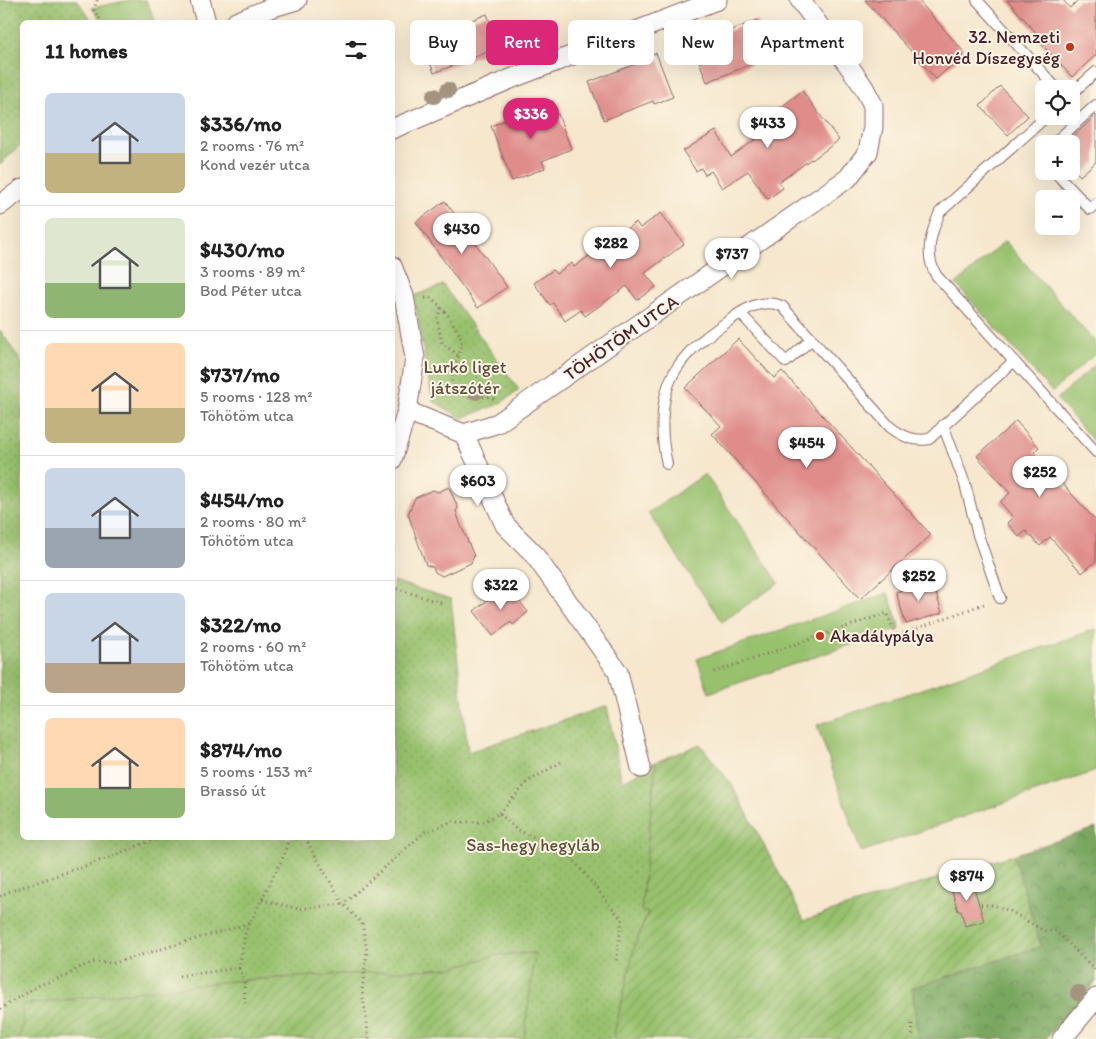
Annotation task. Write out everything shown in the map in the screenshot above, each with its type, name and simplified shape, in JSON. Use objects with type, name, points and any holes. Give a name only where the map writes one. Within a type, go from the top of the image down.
[{"type":"street","points":[[200,0],[205,20]]},
{"type":"street","points":[[241,20],[270,8],[297,0]]},
{"type":"street","points":[[395,127],[513,78],[716,0]]},
{"type":"street","name":"TÖHÖTÖM UTCA","points":[[464,434],[498,423],[507,418],[848,178],[868,152],[873,127],[873,105],[863,86],[800,0]]},
{"type":"street","points":[[0,205],[20,190]]},
{"type":"street","points":[[395,274],[404,296],[415,358],[407,411],[395,450]]},
{"type":"street","points":[[407,411],[464,434],[505,525],[533,553],[618,672],[640,768]]},
{"type":"street","points":[[1062,1039],[1096,998]]},
{"type":"lane","points":[[977,0],[1049,80]]},
{"type":"lane","points":[[1080,86],[1096,72]]},
{"type":"lane","points":[[1063,135],[1096,105]]},
{"type":"lane","points":[[1037,125],[940,212],[934,228],[929,252],[932,268],[936,275],[1096,452]]},
{"type":"lane","points":[[1063,180],[1090,209],[1096,203]]},
{"type":"lane","points":[[667,464],[662,425],[665,398],[675,370],[686,356],[706,337],[740,313],[758,304],[767,302],[782,306],[890,427],[899,434],[920,440],[929,439],[1014,361]]},
{"type":"lane","points":[[740,313],[786,362],[812,339]]},
{"type":"lane","points":[[943,425],[965,484],[978,535],[1000,598]]},
{"type":"path","points":[[96,0],[94,10],[101,20]]},
{"type":"path","points":[[425,298],[434,300],[461,338],[462,348],[452,371],[455,389],[458,393],[470,398],[491,397],[507,418]]},
{"type":"path","points":[[441,308],[437,319],[442,343],[459,356]]},
{"type":"path","points":[[395,588],[441,603]]},
{"type":"path","points":[[714,672],[886,613],[896,636],[1000,598]]},
{"type":"path","points":[[262,900],[300,909],[343,904],[425,832],[451,822],[484,822],[499,813],[529,781],[561,762]]},
{"type":"path","points":[[499,813],[516,829],[567,852],[622,920],[616,964]]},
{"type":"path","points":[[0,896],[108,858],[152,840]]},
{"type":"path","points":[[245,1003],[244,980],[239,968],[244,934],[284,854],[288,840]]},
{"type":"path","points":[[306,840],[343,904],[362,923],[367,951],[362,990],[368,1039]]},
{"type":"path","points":[[981,905],[993,905],[1010,911],[1044,931],[1056,931],[1096,971]]},
{"type":"path","points":[[0,1009],[37,986],[69,975],[78,968],[94,962],[114,963],[250,923]]},
{"type":"path","points":[[179,976],[239,968]]},
{"type":"path","points":[[912,1024],[913,1039]]},
{"type":"green space","points":[[0,0],[77,0],[92,20],[20,20],[20,145],[0,165]]},
{"type":"green space","points":[[130,0],[146,0],[155,20],[101,20],[92,8]]},
{"type":"green space","points":[[1005,241],[1096,343],[1096,353],[1052,392],[956,284]]},
{"type":"green space","name":"Lurkó liget játszótér","points":[[443,285],[519,390],[498,405],[462,418],[433,401],[414,296]]},
{"type":"green space","name":"Sas-hegy hegyláb","points":[[0,330],[20,360],[20,840],[395,840],[395,582],[451,599],[468,752],[607,706],[622,782],[656,762],[641,910],[648,912],[635,945],[613,1039],[524,1039],[534,953],[497,955],[450,968],[231,981],[23,1005],[23,1027],[18,1039],[0,1039]]},
{"type":"green space","points":[[1096,364],[1096,444],[1057,399]]},
{"type":"green space","points":[[705,474],[779,583],[722,622],[648,513]]},
{"type":"green space","name":"Akadálypálya","points":[[888,593],[900,628],[709,693],[697,659]]},
{"type":"green space","points":[[1096,629],[1096,771],[861,852],[817,725]]},
{"type":"green space","points":[[700,744],[732,785],[804,920],[1013,855],[1041,946],[912,988],[918,1039],[613,1039],[635,945],[648,913],[641,910],[656,762]]},
{"type":"green space","points":[[1096,828],[1096,982],[1045,1039],[918,1039],[912,988],[1041,946],[1013,855]]},
{"type":"green space","points":[[535,953],[524,1039],[18,1039],[23,1027],[22,1005],[231,981],[450,968],[497,955]]},
{"type":"building","points":[[865,0],[918,0],[965,53],[936,79]]},
{"type":"building","name":"32. Nemzeti Honvéd Díszegység","points":[[1007,0],[1063,0],[1070,8],[1078,0],[1096,0],[1096,55],[1072,77],[1036,38],[1039,36]]},
{"type":"building","points":[[487,14],[489,20],[486,20],[486,53],[476,56],[476,20],[472,20]]},
{"type":"building","points":[[743,25],[743,65],[750,65],[707,82],[701,65],[733,65],[733,29]]},
{"type":"building","points":[[656,53],[673,97],[654,104],[653,101],[604,120],[589,82],[633,65],[654,65],[654,54]]},
{"type":"building","points":[[431,65],[454,65],[434,73]]},
{"type":"building","points":[[1000,86],[1028,116],[1008,135],[980,106]]},
{"type":"building","points":[[802,91],[839,140],[779,182],[783,188],[768,199],[748,171],[722,188],[711,171],[705,175],[701,168],[696,171],[683,151],[716,131],[731,157],[782,120],[776,111]]},
{"type":"building","points":[[553,101],[571,149],[542,161],[545,168],[512,181],[491,126]]},
{"type":"building","points":[[1096,115],[1096,162],[1080,176],[1080,135],[1074,135]]},
{"type":"building","points":[[445,201],[507,287],[478,308],[416,222]]},
{"type":"building","points":[[661,213],[684,244],[645,273],[656,287],[637,300],[627,286],[585,316],[581,310],[565,321],[553,303],[550,305],[534,283],[553,270],[556,274],[572,263],[574,267],[636,222],[640,228]]},
{"type":"building","points":[[738,339],[774,378],[782,371],[931,535],[860,599],[712,434],[721,426],[685,388]]},
{"type":"building","points":[[1016,421],[1039,447],[1034,452],[1096,521],[1096,561],[1082,573],[1050,537],[1040,546],[1026,531],[1019,537],[1007,523],[1013,517],[1000,502],[1010,493],[977,456]]},
{"type":"building","points":[[449,487],[458,508],[456,511],[460,523],[474,556],[471,563],[442,576],[435,572],[433,567],[426,565],[408,514],[415,498],[433,490],[438,492]]},
{"type":"building","points":[[932,580],[942,613],[906,624],[896,592]]},
{"type":"building","points":[[507,585],[528,612],[513,625],[511,622],[493,636],[474,611]]},
{"type":"building","points":[[971,878],[984,921],[965,926],[961,911],[958,911],[950,884]]},
{"type":"place","name":"32. Nemzeti Honvéd Díszegység","points":[[1070,47]]},
{"type":"place","name":"Akadálypálya","points":[[820,636]]}]
